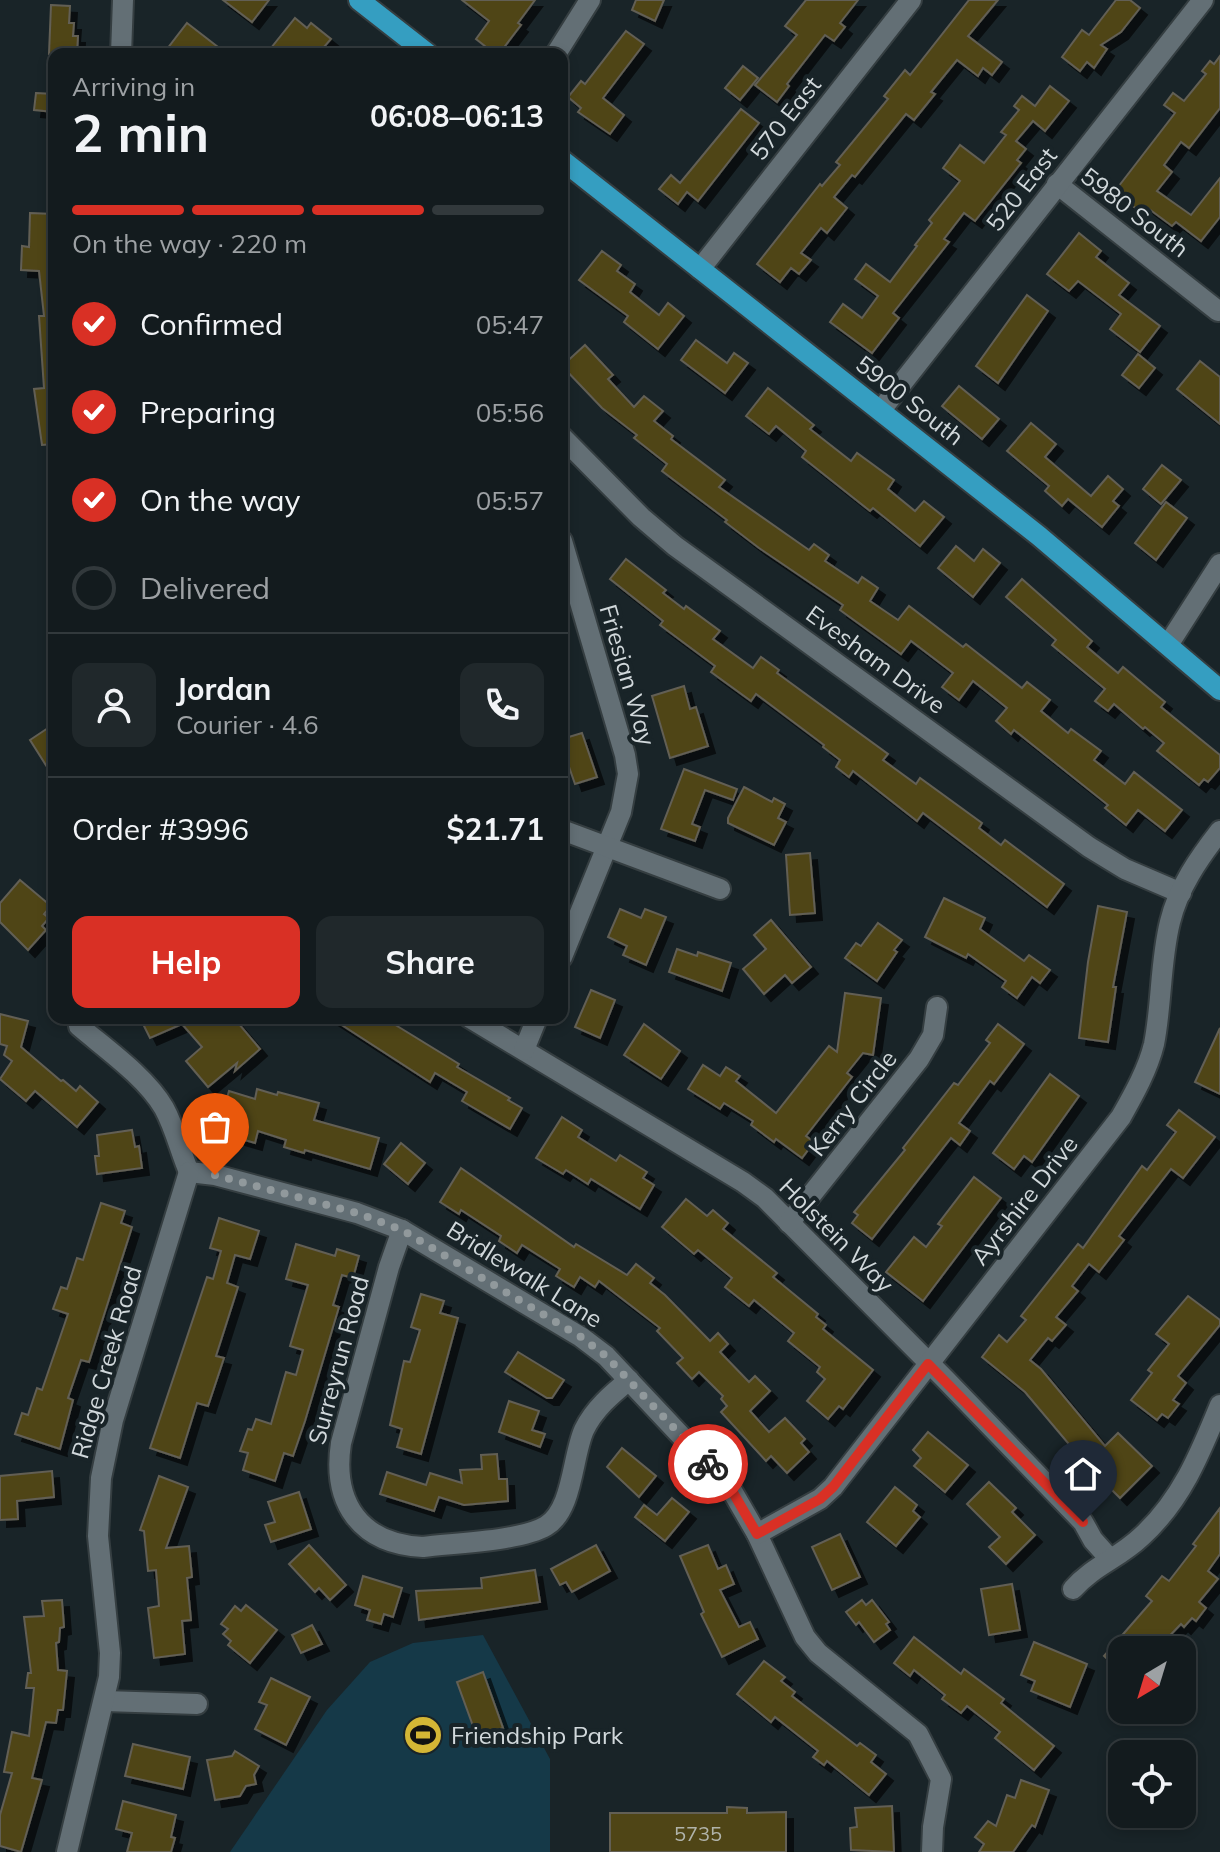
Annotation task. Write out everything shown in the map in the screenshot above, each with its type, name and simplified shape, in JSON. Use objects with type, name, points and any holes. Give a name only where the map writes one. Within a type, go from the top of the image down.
[{"type":"main road","points":[[359,0],[420,48]]},
{"type":"main road","name":"5900 South","points":[[568,165],[1028,527],[1220,690]]},
{"type":"street","points":[[121,48],[123,0]]},
{"type":"street","points":[[560,48],[590,0]]},
{"type":"street","name":"570 East","points":[[700,269],[911,0]]},
{"type":"street","name":"520 East","points":[[881,410],[1203,0]]},
{"type":"street","name":"5980 South","points":[[1057,184],[1218,311]]},
{"type":"street","name":"Evesham Drive","points":[[568,445],[675,546],[1089,847],[1125,869],[1181,893]]},
{"type":"street","name":"Friesian Way","points":[[568,561],[628,774],[621,812],[568,942]]},
{"type":"street","points":[[1168,645],[1220,564]]},
{"type":"street","name":"Ayrshire Drive","points":[[757,1534],[820,1499],[833,1487],[1101,1143],[1132,1097],[1154,1044],[1171,919],[1193,870],[1220,831]]},
{"type":"street","points":[[568,832],[720,889]]},
{"type":"street","name":"Kerry Circle","points":[[789,1223],[919,1059],[933,1035],[937,1007]]},
{"type":"street","name":"Holstein Way","points":[[480,1024],[765,1198],[1083,1522],[1093,1540],[1110,1559]]},
{"type":"street","points":[[524,1050],[535,1024]]},
{"type":"street","points":[[79,1026],[153,1093],[173,1127],[189,1172]]},
{"type":"street","name":"Bridlewalk Lane","points":[[189,1172],[258,1186],[357,1213],[402,1230],[581,1337],[606,1356],[731,1489],[757,1534],[805,1637],[818,1653],[918,1734],[941,1779],[932,1852]]},
{"type":"street","name":"Ridge Creek Road","points":[[67,1852],[105,1701],[110,1653],[98,1536],[101,1478],[113,1420],[189,1172]]},
{"type":"street","name":"Surreyrun Road","points":[[402,1230],[389,1267],[337,1467],[345,1501],[368,1529],[385,1540],[423,1547],[522,1534],[545,1527],[564,1504],[584,1431],[601,1405],[629,1380]]},
{"type":"street","points":[[1073,1589],[1087,1572],[1142,1536],[1178,1494],[1195,1466],[1220,1405]]},
{"type":"street","points":[[105,1701],[197,1704]]},
{"type":"shaded area","name":"Friendship Park","points":[[483,1635],[550,1759],[550,1852],[230,1852],[327,1710],[370,1662],[413,1643]]},
{"type":"building","points":[[223,0],[269,0],[252,22]]},
{"type":"building","points":[[462,0],[535,0],[504,48],[487,48],[476,39],[489,21]]},
{"type":"building","points":[[636,0],[664,0],[655,21],[632,10]]},
{"type":"building","points":[[806,0],[858,0],[840,23],[845,27],[834,41],[825,35],[777,102],[755,85],[797,35],[785,26]]},
{"type":"building","points":[[969,0],[998,0],[968,36],[1002,62],[992,75],[983,68],[978,76],[957,60],[931,92],[935,94],[914,120],[906,114],[855,177],[852,175],[834,197],[847,208],[827,233],[821,228],[801,253],[811,260],[799,274],[791,268],[780,282],[757,264],[820,184],[822,186],[840,165],[836,162],[888,99],[884,96],[905,70],[910,75]]},
{"type":"building","points":[[1116,0],[1130,0],[1140,8],[1121,32],[1101,45],[1107,49],[1094,68],[1087,62],[1080,71],[1062,57],[1082,30],[1089,35]]},
{"type":"building","points":[[51,5],[70,6],[69,23],[74,23],[73,36],[78,36],[77,48],[49,48]]},
{"type":"building","points":[[295,18],[307,28],[311,23],[331,39],[323,48],[271,48]]},
{"type":"building","points":[[187,23],[219,48],[168,48]]},
{"type":"building","points":[[626,31],[644,44],[603,98],[624,115],[610,134],[578,112],[581,108],[568,97],[581,81],[585,84]]},
{"type":"building","points":[[1220,56],[1220,108],[1189,148],[1181,142],[1164,165],[1172,172],[1157,191],[1191,215],[1220,178],[1220,217],[1201,241],[1176,222],[1172,226],[1145,206],[1140,212],[1115,191],[1175,113],[1164,105],[1173,93],[1184,101],[1206,74],[1202,71],[1210,61],[1214,64]]},
{"type":"building","points":[[743,66],[758,78],[740,100],[725,88]]},
{"type":"building","points":[[1050,86],[1069,101],[1045,131],[1033,121],[1016,141],[1026,149],[1017,160],[1021,163],[975,221],[964,213],[944,239],[949,242],[893,313],[899,318],[872,353],[830,322],[843,304],[862,318],[878,296],[855,279],[866,264],[890,282],[917,246],[932,223],[929,220],[960,181],[943,168],[960,145],[984,163],[1006,135],[1001,132],[1019,110],[1014,106],[1022,96],[1035,106]]},
{"type":"building","points":[[36,93],[48,94],[48,111],[34,110]]},
{"type":"building","points":[[741,109],[759,123],[698,201],[687,192],[678,204],[659,189],[671,175],[680,183]]},
{"type":"building","points":[[30,213],[48,214],[48,444],[42,445],[34,389],[44,388],[39,316],[44,316],[39,271],[21,270],[22,246],[29,247]]},
{"type":"building","points":[[1079,233],[1101,251],[1096,257],[1129,283],[1119,295],[1160,326],[1140,352],[1110,329],[1121,314],[1078,281],[1069,291],[1047,274]]},
{"type":"building","points":[[602,251],[621,265],[617,271],[635,284],[630,292],[659,315],[668,303],[684,316],[658,349],[624,322],[628,316],[579,280]]},
{"type":"building","points":[[1027,295],[1048,311],[998,383],[976,366]]},
{"type":"building","points":[[696,340],[727,363],[734,353],[748,363],[725,393],[681,360]]},
{"type":"building","points":[[585,345],[613,375],[608,379],[634,407],[644,396],[663,411],[654,421],[673,436],[671,439],[725,480],[719,487],[809,550],[814,544],[829,555],[825,561],[858,583],[862,577],[878,588],[870,601],[898,620],[909,606],[963,647],[966,644],[1022,688],[1027,682],[1050,700],[1041,711],[1068,733],[1071,729],[1101,751],[1094,760],[1125,784],[1134,772],[1182,810],[1165,831],[1138,810],[1126,825],[1105,808],[1108,805],[1014,730],[1011,734],[996,721],[1007,708],[973,681],[959,700],[942,687],[953,673],[911,641],[901,654],[840,610],[843,605],[759,548],[662,471],[667,464],[602,408],[568,372],[568,361]]},
{"type":"building","points":[[1138,354],[1155,368],[1139,388],[1122,375]]},
{"type":"building","points":[[1200,361],[1220,377],[1220,424],[1177,389]]},
{"type":"building","points":[[959,386],[999,419],[982,439],[942,406]]},
{"type":"building","points":[[768,388],[814,425],[810,429],[851,461],[857,453],[894,480],[888,489],[915,511],[924,501],[944,517],[920,546],[802,457],[806,451],[776,426],[769,434],[746,416]]},
{"type":"building","points":[[1031,423],[1056,444],[1045,457],[1091,496],[1108,476],[1123,489],[1113,501],[1119,506],[1102,527],[1068,499],[1062,506],[1045,491],[1049,486],[1007,451]]},
{"type":"building","points":[[1162,465],[1181,480],[1161,504],[1143,489]]},
{"type":"building","points":[[1166,502],[1187,518],[1156,560],[1135,543]]},
{"type":"building","points":[[956,546],[974,561],[983,549],[1000,563],[973,597],[938,568]]},
{"type":"building","points":[[626,559],[666,590],[663,593],[720,631],[713,639],[753,668],[761,657],[779,670],[777,673],[888,754],[883,760],[916,784],[920,778],[982,823],[979,828],[1001,845],[1005,840],[1064,884],[1047,907],[923,813],[917,821],[853,771],[849,777],[836,767],[840,760],[824,745],[756,694],[751,701],[711,672],[715,666],[660,625],[663,621],[610,579]]},
{"type":"building","points":[[1022,579],[1092,641],[1087,647],[1118,673],[1123,667],[1165,702],[1161,707],[1220,755],[1220,768],[1208,782],[1204,779],[1199,785],[1157,751],[1164,743],[1114,704],[1108,711],[1095,701],[1105,689],[1052,645],[1056,640],[1006,597]]},
{"type":"building","points":[[684,686],[690,709],[696,707],[708,746],[670,758],[652,696]]},
{"type":"building","points":[[48,728],[48,768],[30,740]]},
{"type":"building","points":[[582,733],[597,777],[575,784],[568,764],[568,737]]},
{"type":"building","points":[[684,769],[737,789],[733,800],[705,790],[692,824],[700,827],[695,841],[661,829]]},
{"type":"building","points":[[744,787],[772,802],[774,798],[785,804],[778,818],[786,822],[774,845],[728,823]]},
{"type":"building","points":[[810,853],[815,913],[790,915],[786,855]]},
{"type":"building","points":[[20,880],[48,903],[44,914],[48,919],[42,926],[46,930],[28,950],[0,922],[0,903]]},
{"type":"building","points":[[944,898],[985,918],[980,929],[1024,961],[1029,955],[1050,970],[1040,983],[1032,977],[1017,998],[1002,987],[1006,981],[968,954],[966,958],[925,937]]},
{"type":"building","points":[[1098,906],[1127,912],[1113,987],[1116,987],[1108,1042],[1079,1038]]},
{"type":"building","points":[[620,909],[641,918],[645,909],[666,917],[646,965],[623,955],[627,946],[608,937]]},
{"type":"building","points":[[771,920],[811,967],[792,983],[785,975],[764,994],[743,969],[766,949],[754,935]]},
{"type":"building","points":[[878,923],[902,940],[877,981],[845,958],[856,943],[861,946]]},
{"type":"building","points":[[677,949],[731,963],[722,991],[669,972]]},
{"type":"building","points":[[591,990],[615,1000],[600,1038],[575,1027]]},
{"type":"building","points":[[845,993],[881,998],[873,1055],[863,1053],[847,1073],[852,1077],[806,1136],[814,1142],[802,1158],[776,1139],[774,1142],[751,1125],[753,1121],[724,1103],[720,1109],[688,1089],[703,1065],[720,1076],[726,1067],[740,1076],[736,1081],[776,1113],[829,1046],[837,1052]]},
{"type":"building","points":[[0,1014],[28,1021],[21,1047],[61,1081],[76,1091],[80,1086],[98,1102],[77,1127],[35,1091],[26,1101],[0,1079],[12,1061],[4,1055],[7,1046],[0,1044]]},
{"type":"building","points":[[143,1024],[182,1024],[150,1038]]},
{"type":"building","points":[[182,1024],[239,1024],[260,1049],[235,1071],[237,1063],[208,1087],[186,1061],[202,1047]]},
{"type":"building","points":[[340,1024],[394,1024],[522,1108],[510,1129],[462,1101],[467,1092],[435,1073],[430,1082]]},
{"type":"building","points":[[644,1024],[680,1051],[661,1079],[624,1055]]},
{"type":"building","points":[[998,1024],[1024,1044],[994,1084],[990,1081],[959,1123],[970,1131],[960,1145],[951,1138],[872,1239],[852,1223],[858,1215],[854,1212],[954,1083],[958,1085],[990,1043],[986,1040]]},
{"type":"building","points":[[1220,1028],[1220,1094],[1195,1082]]},
{"type":"building","points":[[1050,1074],[1079,1096],[1032,1162],[1024,1156],[1014,1169],[993,1153]]},
{"type":"building","points":[[257,1089],[319,1103],[314,1120],[379,1138],[370,1169],[284,1147],[286,1140],[258,1131],[255,1143],[217,1132],[229,1091],[255,1099]]},
{"type":"building","points":[[1179,1110],[1215,1137],[1183,1178],[1171,1169],[1119,1236],[1124,1240],[1099,1272],[1089,1264],[1072,1286],[1078,1291],[1056,1317],[1066,1325],[1052,1341],[1048,1338],[1030,1360],[1105,1446],[1118,1433],[1152,1466],[1120,1498],[1084,1462],[1025,1392],[982,1357],[999,1335],[1007,1342],[1026,1320],[1021,1316],[1078,1244],[1083,1248],[1142,1166],[1147,1170],[1176,1132],[1167,1125]]},
{"type":"building","points":[[562,1117],[582,1130],[578,1137],[616,1161],[620,1155],[647,1172],[643,1178],[654,1185],[640,1209],[591,1179],[588,1184],[566,1170],[563,1174],[536,1158]]},
{"type":"building","points":[[132,1130],[135,1147],[139,1146],[142,1168],[97,1174],[97,1135]]},
{"type":"building","points":[[401,1143],[425,1163],[408,1184],[384,1164]]},
{"type":"building","points":[[461,1168],[574,1247],[576,1244],[627,1275],[636,1264],[654,1278],[650,1283],[710,1341],[718,1333],[728,1344],[720,1352],[749,1382],[755,1376],[770,1391],[750,1411],[769,1432],[785,1418],[805,1439],[801,1443],[809,1452],[787,1473],[771,1456],[766,1461],[721,1412],[727,1406],[721,1399],[723,1396],[699,1372],[692,1379],[677,1363],[683,1358],[657,1331],[660,1328],[599,1281],[595,1287],[580,1277],[574,1287],[556,1276],[560,1269],[522,1245],[517,1253],[499,1241],[501,1236],[461,1210],[459,1214],[440,1202]]},
{"type":"building","points":[[974,1177],[1001,1198],[923,1301],[886,1272],[914,1237],[926,1247],[942,1226],[938,1224]]},
{"type":"building","points":[[686,1199],[707,1216],[713,1210],[728,1223],[723,1229],[777,1273],[773,1277],[818,1314],[816,1317],[826,1325],[823,1329],[873,1370],[843,1409],[839,1406],[828,1419],[807,1401],[825,1379],[817,1372],[820,1367],[788,1341],[794,1333],[754,1300],[749,1306],[725,1287],[732,1278],[698,1250],[694,1254],[662,1227]]},
{"type":"building","points":[[101,1203],[125,1211],[121,1223],[132,1227],[89,1362],[81,1360],[68,1398],[73,1400],[60,1449],[15,1434],[22,1413],[28,1415],[37,1388],[42,1390],[68,1314],[53,1309],[61,1287],[67,1289],[77,1258],[83,1260]]},
{"type":"building","points":[[219,1218],[259,1231],[250,1259],[235,1255],[227,1283],[238,1287],[216,1356],[224,1358],[208,1406],[197,1403],[180,1458],[150,1448],[207,1277],[213,1279],[221,1251],[210,1248]]},
{"type":"building","points":[[296,1244],[335,1256],[337,1249],[359,1256],[353,1278],[342,1275],[333,1305],[339,1307],[305,1421],[293,1456],[284,1453],[275,1481],[243,1470],[248,1453],[240,1451],[248,1429],[252,1430],[256,1419],[271,1424],[286,1372],[296,1375],[303,1350],[290,1346],[308,1285],[286,1279]]},
{"type":"building","points":[[421,1294],[444,1301],[440,1313],[458,1318],[421,1454],[397,1447],[402,1429],[390,1425],[404,1361],[410,1362],[420,1330],[411,1327]]},
{"type":"building","points":[[1188,1296],[1220,1320],[1220,1325],[1178,1376],[1186,1383],[1173,1400],[1179,1404],[1168,1418],[1162,1414],[1157,1420],[1131,1400],[1152,1373],[1148,1370],[1169,1344],[1156,1334]]},
{"type":"building","points":[[518,1352],[564,1380],[552,1398],[547,1398],[505,1372]]},
{"type":"building","points":[[509,1401],[539,1411],[532,1430],[545,1434],[540,1447],[499,1432]]},
{"type":"building","points":[[928,1432],[968,1465],[945,1492],[914,1466],[921,1458],[913,1450]]},
{"type":"building","points":[[622,1448],[656,1476],[639,1497],[607,1467]]},
{"type":"building","points":[[497,1454],[499,1479],[507,1479],[508,1501],[464,1505],[439,1497],[434,1511],[380,1494],[387,1472],[426,1485],[430,1473],[462,1483],[460,1470],[482,1469],[481,1455]]},
{"type":"building","points":[[52,1471],[54,1497],[17,1501],[18,1519],[0,1520],[0,1476]]},
{"type":"building","points":[[159,1476],[188,1487],[166,1548],[189,1546],[192,1577],[187,1578],[191,1620],[182,1621],[185,1654],[154,1658],[148,1608],[159,1606],[156,1570],[148,1571],[144,1531],[140,1530]]},
{"type":"building","points":[[989,1482],[1016,1508],[1012,1512],[1035,1535],[1006,1564],[989,1547],[1000,1537],[967,1504]]},
{"type":"building","points":[[895,1487],[917,1505],[913,1511],[920,1517],[896,1546],[867,1522]]},
{"type":"building","points":[[299,1492],[311,1529],[271,1542],[265,1525],[275,1522],[268,1502]]},
{"type":"building","points":[[672,1498],[689,1512],[665,1541],[635,1517],[644,1505],[657,1515]]},
{"type":"building","points":[[1220,1508],[1220,1554],[1208,1571],[1218,1579],[1199,1602],[1206,1608],[1196,1621],[1192,1618],[1184,1627],[1181,1624],[1169,1636],[1121,1636],[1152,1601],[1146,1596],[1162,1576],[1169,1581],[1196,1546],[1193,1544]]},
{"type":"building","points":[[840,1534],[860,1577],[832,1590],[812,1547]]},
{"type":"building","points":[[309,1545],[346,1585],[330,1600],[319,1588],[315,1592],[289,1564]]},
{"type":"building","points":[[596,1545],[610,1571],[572,1592],[566,1582],[560,1585],[551,1569]]},
{"type":"building","points":[[708,1545],[718,1569],[726,1565],[734,1584],[720,1590],[739,1627],[750,1622],[758,1639],[722,1657],[701,1614],[704,1612],[680,1556]]},
{"type":"building","points":[[535,1570],[540,1602],[419,1620],[416,1591],[482,1588],[481,1578]]},
{"type":"building","points":[[363,1576],[402,1588],[393,1617],[384,1614],[381,1624],[367,1620],[370,1610],[355,1605]]},
{"type":"building","points":[[1012,1584],[1020,1630],[989,1635],[981,1589]]},
{"type":"building","points":[[62,1600],[64,1627],[60,1628],[59,1642],[56,1643],[58,1670],[67,1671],[63,1710],[58,1710],[56,1723],[46,1722],[32,1778],[42,1780],[21,1852],[0,1846],[0,1815],[12,1773],[4,1772],[12,1732],[29,1736],[34,1688],[26,1688],[28,1673],[31,1673],[24,1617],[44,1616],[42,1601]]},
{"type":"building","points":[[862,1600],[866,1605],[872,1600],[889,1622],[886,1624],[890,1630],[874,1642],[859,1622],[856,1625],[846,1612]]},
{"type":"building","points":[[246,1605],[277,1630],[250,1663],[228,1645],[231,1641],[223,1634],[228,1629],[221,1624],[235,1606],[241,1611]]},
{"type":"building","points":[[312,1625],[322,1644],[301,1653],[292,1635]]},
{"type":"building","points":[[914,1637],[961,1674],[964,1669],[1004,1699],[1001,1703],[1054,1746],[1034,1770],[995,1738],[1000,1732],[967,1706],[961,1713],[942,1699],[945,1695],[914,1670],[910,1676],[894,1663]]},
{"type":"building","points":[[1034,1642],[1087,1664],[1070,1707],[1031,1691],[1035,1681],[1021,1675]]},
{"type":"building","points":[[764,1661],[785,1677],[781,1681],[795,1692],[792,1696],[857,1746],[860,1743],[876,1755],[871,1762],[886,1774],[869,1795],[827,1761],[824,1765],[813,1757],[818,1751],[775,1717],[771,1722],[737,1694]]},
{"type":"building","points":[[483,1672],[503,1728],[477,1737],[457,1682]]},
{"type":"building","points":[[271,1678],[310,1697],[286,1745],[255,1729],[267,1705],[259,1702]]},
{"type":"building","points":[[133,1744],[190,1757],[183,1789],[125,1776]]},
{"type":"building","points":[[235,1751],[259,1766],[254,1775],[256,1784],[246,1786],[240,1796],[215,1800],[207,1760],[232,1756]]},
{"type":"building","points":[[1021,1780],[1049,1790],[1035,1827],[1032,1825],[1013,1852],[979,1852],[984,1844],[975,1837],[988,1821],[996,1826],[1007,1795],[1015,1798]]},
{"type":"building","points":[[123,1801],[176,1815],[171,1852],[127,1852],[132,1833],[116,1829]]},
{"type":"building","points":[[892,1806],[894,1852],[851,1850],[850,1828],[857,1827],[855,1808]]},
{"type":"building","points":[[727,1807],[747,1808],[747,1813],[786,1812],[786,1852],[610,1852],[610,1813],[727,1813]]},
{"type":"way so far","points":[[215,1175],[357,1213],[402,1230],[581,1337],[606,1356],[708,1464]]},
{"type":"place","name":"Friendship Park","points":[[423,1735]]},
{"type":"route","points":[[708,1464],[731,1489],[757,1534],[820,1499],[833,1487],[928,1364],[1083,1522]]}]
